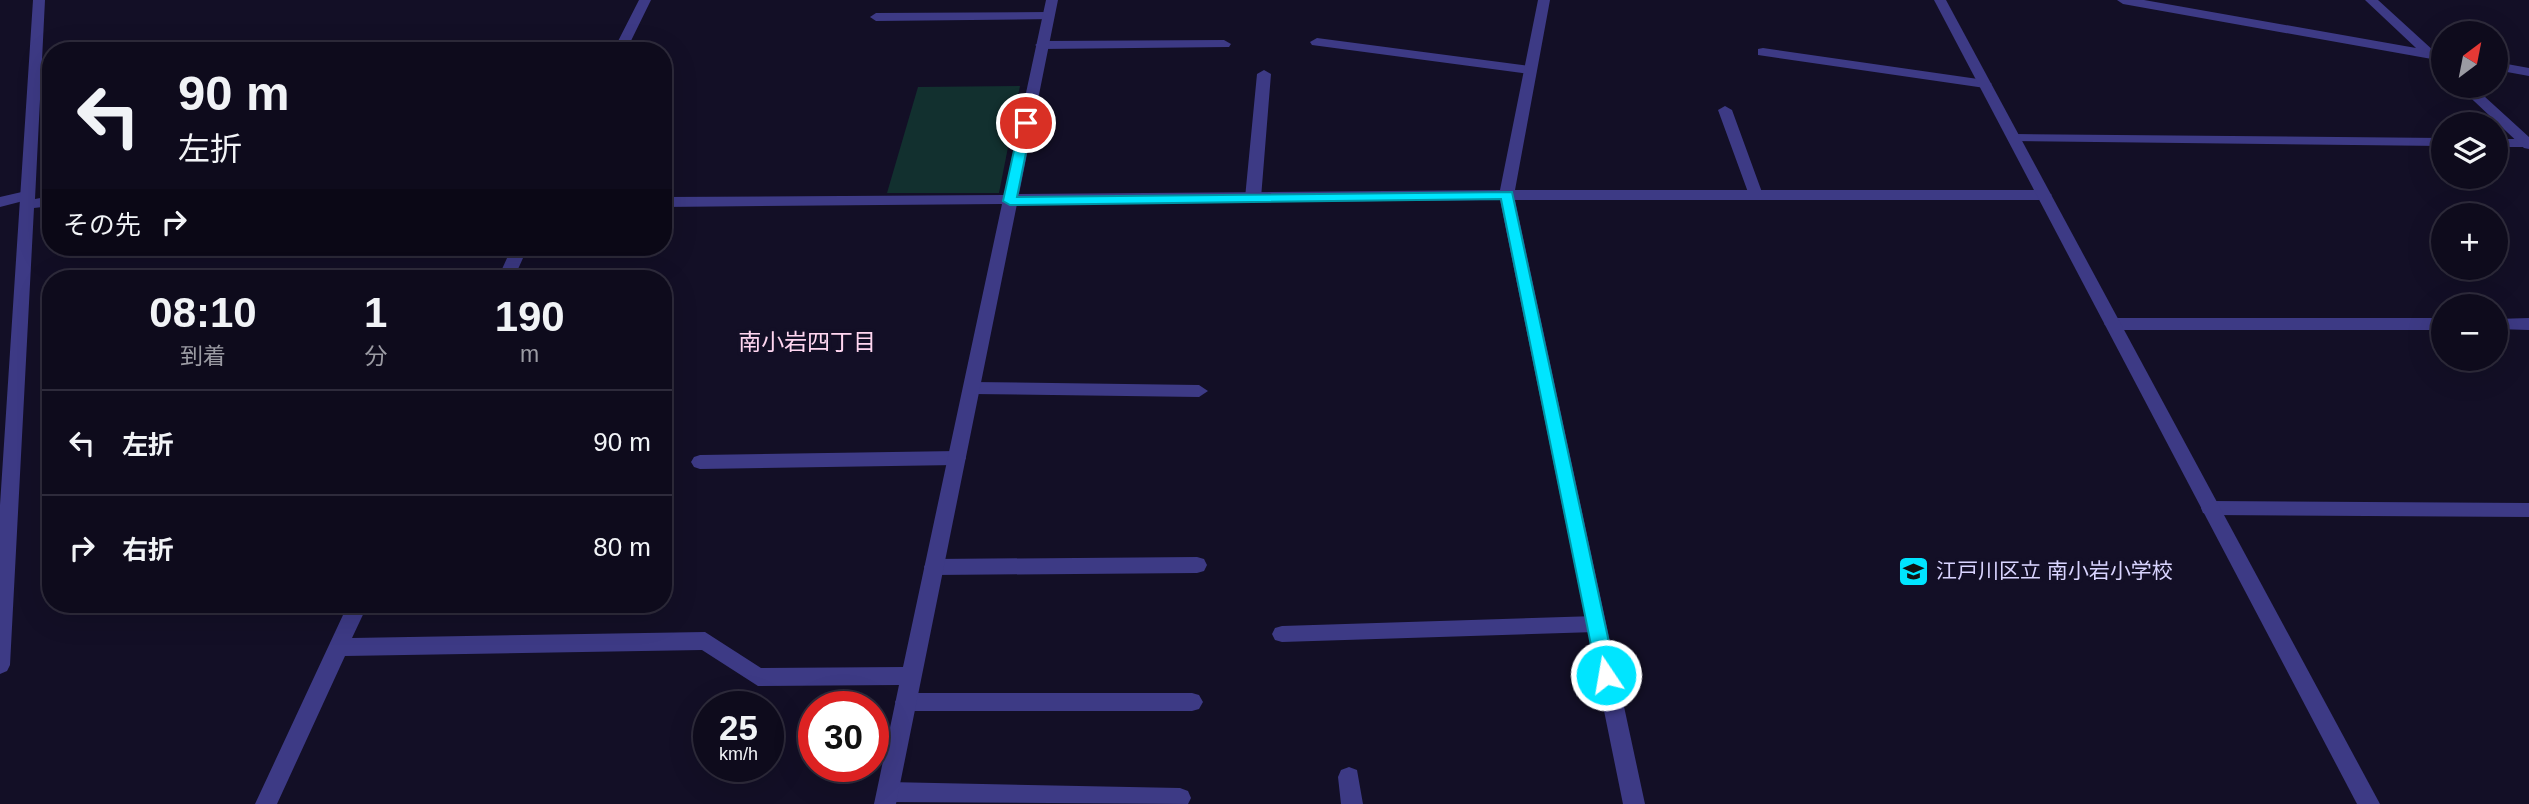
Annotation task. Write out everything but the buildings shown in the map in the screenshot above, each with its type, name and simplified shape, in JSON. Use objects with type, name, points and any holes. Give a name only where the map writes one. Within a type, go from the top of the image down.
[{"type":"street","points":[[0,665],[39,0]]},
{"type":"street","points":[[624,42],[645,0]]},
{"type":"street","points":[[1544,0],[1507,195],[1634,804]]},
{"type":"street","points":[[1940,0],[2369,804]]},
{"type":"street","points":[[2123,0],[2431,55]]},
{"type":"street","points":[[2371,0],[2431,51]]},
{"type":"street","points":[[876,17],[1051,8],[886,798],[1180,798]]},
{"type":"street","points":[[1317,42],[1530,70]]},
{"type":"street","points":[[1042,45],[1224,44]]},
{"type":"street","points":[[1763,52],[1985,84]]},
{"type":"street","points":[[2508,68],[2529,72]]},
{"type":"street","points":[[1253,198],[1264,74]]},
{"type":"street","points":[[2478,98],[2528,144]]},
{"type":"street","points":[[1725,110],[1756,195]]},
{"type":"street","points":[[2014,138],[2431,142]]},
{"type":"street","points":[[2508,143],[2528,144]]},
{"type":"street","points":[[672,202],[1507,195],[2045,195]]},
{"type":"street","points":[[0,202],[42,201]]},
{"type":"street","points":[[2112,324],[2431,324]]},
{"type":"street","points":[[2508,324],[2529,324]]},
{"type":"street","points":[[972,388],[1199,391]]},
{"type":"street","points":[[700,462],[957,458]]},
{"type":"street","points":[[2210,508],[2529,510]]},
{"type":"street","points":[[934,567],[1197,565]]},
{"type":"street","points":[[266,804],[353,613]]},
{"type":"street","points":[[1282,634],[1596,624]]},
{"type":"street","points":[[338,647],[705,641],[758,677],[911,676]]},
{"type":"street","points":[[906,702],[1192,702]]},
{"type":"street","points":[[1349,777],[1352,804]]},
{"type":"green space","points":[[1020,86],[999,193],[887,193],[918,87]]},
{"type":"place","name":"江戸川区立 南小岩小学校","points":[[1913,571]]},
{"type":"district","name":"南小岩四丁目","points":[[807,342]]},
{"type":"route","points":[[1026,123],[1010,201],[1507,195],[1606,675]]}]
